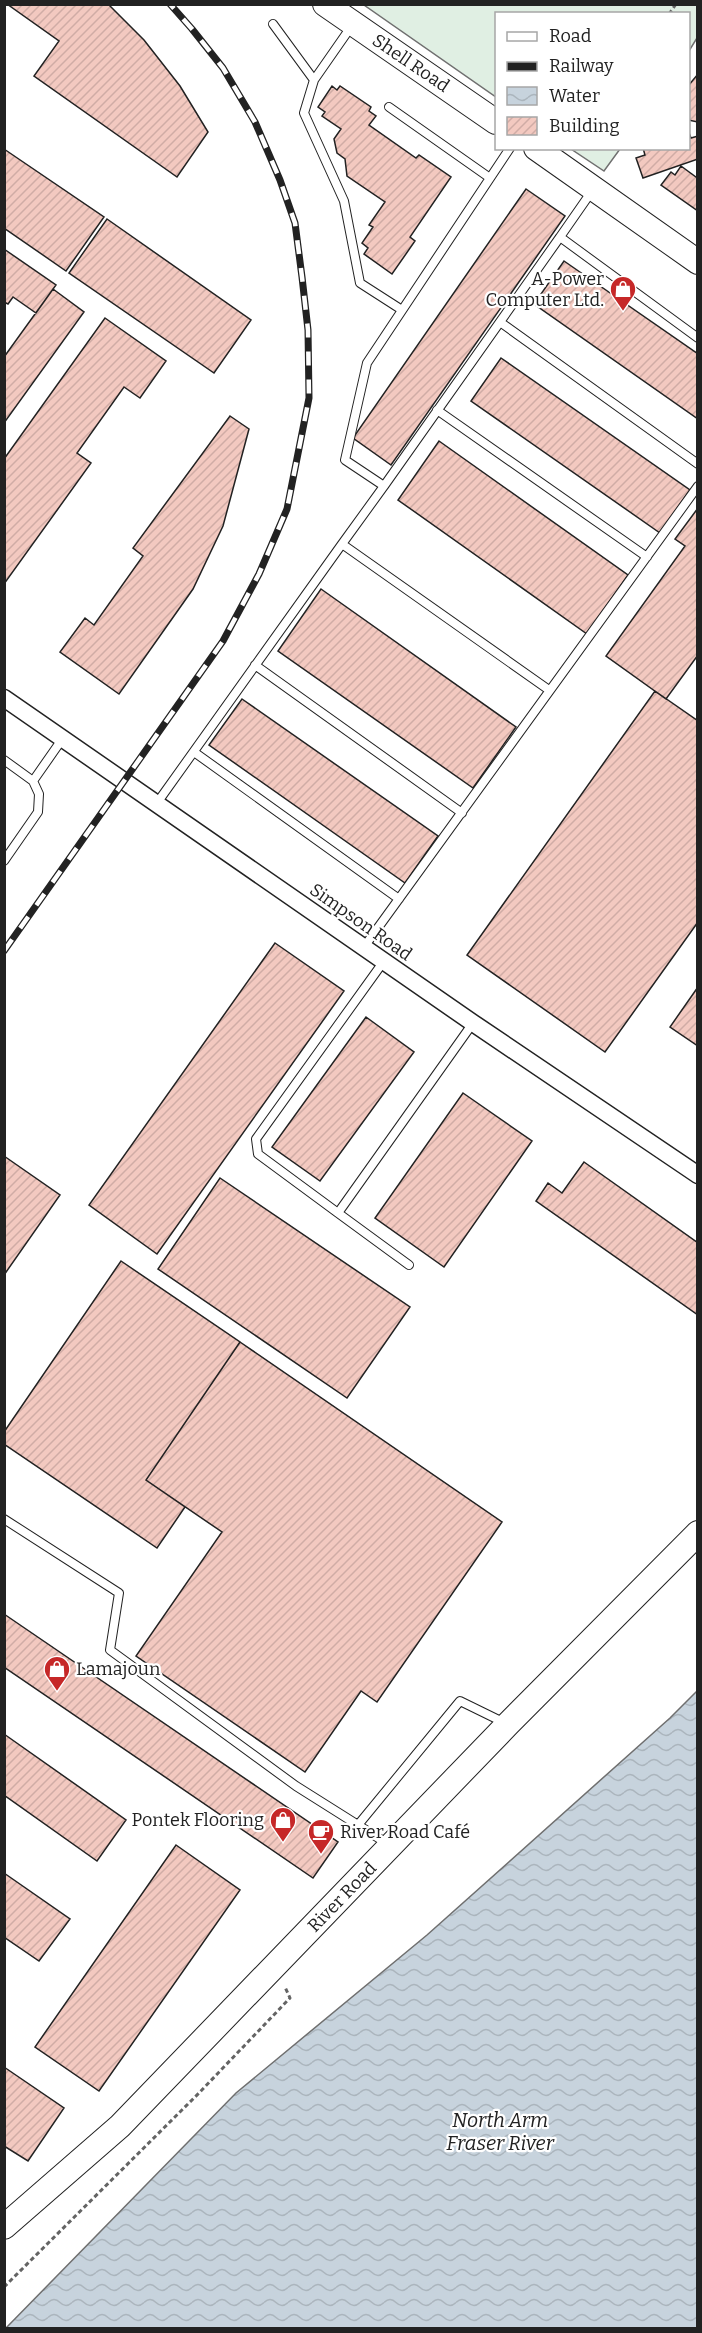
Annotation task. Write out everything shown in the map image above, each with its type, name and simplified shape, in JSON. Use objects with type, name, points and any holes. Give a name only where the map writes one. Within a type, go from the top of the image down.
[{"type":"street","name":"Shell Road","points":[[325,4],[495,121]]},
{"type":"street","points":[[539,150],[698,262]]},
{"type":"street","name":"Simpson Road","points":[[4,698],[473,1023],[698,1175]]},
{"type":"street","name":"River Road","points":[[4,2227],[120,2126],[508,1724],[698,1533]]},
{"type":"lane","points":[[273,24],[314,80]]},
{"type":"lane","points":[[353,24],[314,80],[304,113],[344,201],[360,283],[402,310]]},
{"type":"lane","points":[[389,107],[490,178]]},
{"type":"lane","points":[[384,486],[345,460],[367,363],[509,150]]},
{"type":"lane","points":[[157,803],[594,189]]},
{"type":"lane","points":[[560,237],[698,338]]},
{"type":"lane","points":[[500,322],[698,464]]},
{"type":"lane","points":[[437,410],[646,557]]},
{"type":"lane","points":[[364,947],[698,486]]},
{"type":"lane","points":[[342,544],[549,690]]},
{"type":"lane","points":[[255,665],[462,813]]},
{"type":"lane","points":[[33,781],[63,738]]},
{"type":"lane","points":[[194,752],[399,899]]},
{"type":"lane","points":[[4,861],[38,813],[39,795],[33,781],[6,764]]},
{"type":"lane","points":[[384,961],[256,1139],[258,1154],[409,1265]]},
{"type":"lane","points":[[338,1213],[473,1023]]},
{"type":"lane","points":[[4,1519],[119,1593],[110,1650],[296,1786],[391,1846]]},
{"type":"lane","points":[[358,1825],[460,1701],[508,1724]]},
{"type":"path","points":[[4,2287],[199,2093],[290,1998],[276,1965]]},
{"type":"green space","points":[[364,5],[697,5],[697,38],[690,49],[690,12],[495,12],[495,96]]},
{"type":"green space","points":[[572,150],[619,150],[604,171]]},
{"type":"water","name":"North Arm Fraser River","points":[[697,1691],[697,2328],[6,2328],[236,2093],[427,1935],[670,1718]]},
{"type":"building","points":[[7,4],[108,4],[144,40],[180,86],[208,132],[177,177],[34,76],[59,41]]},
{"type":"building","points":[[698,74],[698,122],[690,120],[690,84]]},
{"type":"building","points":[[332,86],[337,90],[340,86],[371,107],[369,111],[376,116],[369,125],[416,158],[419,155],[451,177],[410,237],[415,241],[392,274],[364,254],[368,248],[362,243],[373,227],[369,225],[385,202],[347,176],[345,159],[337,153],[334,139],[341,129],[322,116],[325,112],[318,107]]},
{"type":"building","points":[[690,135],[691,138],[698,136],[698,159],[643,178],[636,158],[645,155],[644,150],[690,150]]},
{"type":"building","points":[[4,149],[104,217],[66,271],[4,228]]},
{"type":"building","points":[[681,166],[696,177],[698,175],[698,211],[661,185],[671,172],[675,175]]},
{"type":"building","points":[[526,189],[565,216],[391,465],[353,438]]},
{"type":"building","points":[[107,219],[251,320],[214,373],[69,273]]},
{"type":"building","points":[[4,249],[56,285],[36,313],[13,297],[8,304],[4,302]]},
{"type":"building","points":[[564,261],[698,354],[698,419],[534,304]]},
{"type":"building","points":[[53,289],[84,312],[4,423],[4,357]]},
{"type":"building","points":[[105,318],[166,361],[140,398],[124,387],[77,453],[91,463],[4,584],[4,459]]},
{"type":"building","points":[[501,358],[690,490],[660,533],[471,401]]},
{"type":"building","points":[[230,416],[249,429],[223,526],[193,589],[119,694],[60,652],[85,618],[94,625],[143,556],[133,548]]},
{"type":"building","points":[[439,441],[628,575],[587,634],[398,500]]},
{"type":"building","points":[[698,508],[698,655],[666,699],[606,656],[685,546],[675,539]]},
{"type":"building","points":[[321,589],[516,727],[473,788],[278,651]]},
{"type":"building","points":[[655,691],[698,721],[698,922],[605,1052],[467,955]]},
{"type":"building","points":[[242,699],[438,836],[405,883],[209,745]]},
{"type":"building","points":[[275,943],[344,991],[157,1254],[89,1205]]},
{"type":"building","points":[[698,987],[698,1046],[670,1027]]},
{"type":"building","points":[[366,1017],[414,1052],[320,1181],[272,1147]]},
{"type":"building","points":[[463,1093],[532,1141],[444,1267],[375,1218]]},
{"type":"building","points":[[4,1156],[60,1195],[4,1275]]},
{"type":"building","points":[[584,1162],[698,1243],[698,1315],[536,1201],[548,1183],[562,1193]]},
{"type":"building","points":[[220,1178],[410,1307],[347,1398],[158,1269]]},
{"type":"building","points":[[121,1261],[240,1342],[146,1480],[185,1507],[157,1548],[4,1444],[4,1432]]},
{"type":"building","points":[[240,1342],[502,1522],[377,1702],[361,1691],[305,1772],[136,1656],[222,1532],[146,1480]]},
{"type":"building","points":[[4,1614],[338,1842],[313,1878],[4,1667]]},
{"type":"building","points":[[4,1734],[126,1820],[97,1861],[4,1795]]},
{"type":"building","points":[[176,1845],[240,1890],[99,2091],[35,2047]]},
{"type":"building","points":[[4,1873],[70,1919],[39,1961],[4,1937]]},
{"type":"building","points":[[4,2067],[64,2108],[28,2161],[4,2146]]},
{"type":"railway","points":[[4,951],[223,641],[259,574],[287,509],[309,398],[308,330],[295,223],[280,180],[255,122],[223,68],[170,4]]},
{"type":"place","name":"A-Power Computer Ltd.","points":[[623,312]]},
{"type":"place","name":"Lamajoun","points":[[57,1692]]},
{"type":"place","name":"Pontek Flooring","points":[[283,1843]]},
{"type":"place","name":"River Road Café","points":[[321,1855]]}]
